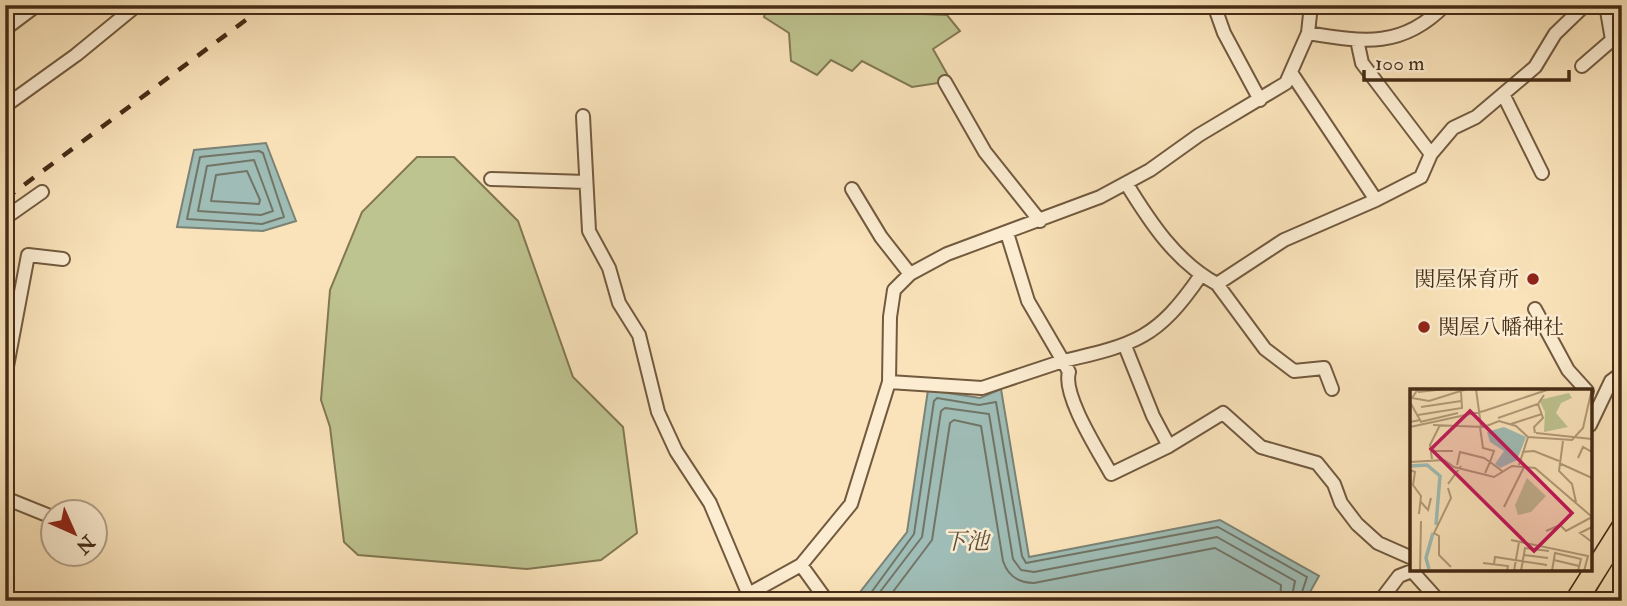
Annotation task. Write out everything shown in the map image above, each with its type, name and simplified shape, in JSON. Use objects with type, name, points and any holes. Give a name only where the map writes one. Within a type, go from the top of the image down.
[{"type":"highway","points":[[1576,601],[1622,527]]},
{"type":"highway","points":[[1603,601],[1622,570]]},
{"type":"street","points":[[5,29],[37,5]]},
{"type":"street","points":[[5,106],[76,55],[137,5]]},
{"type":"street","points":[[1214,5],[1224,33],[1260,100]]},
{"type":"street","points":[[736,601],[802,565],[851,504],[889,382],[890,317],[894,290],[910,274],[947,254],[1100,197],[1286,83],[1308,33],[1311,5]]},
{"type":"street","points":[[1308,33],[1375,42],[1403,35],[1445,5]]},
{"type":"street","points":[[1217,284],[1284,240],[1421,177],[1431,154],[1453,128],[1476,117],[1535,67],[1555,34],[1585,5]]},
{"type":"street","points":[[1582,66],[1612,40],[1606,5]]},
{"type":"street","points":[[1356,40],[1363,64],[1431,154]]},
{"type":"street","points":[[1292,74],[1376,200]]},
{"type":"street","points":[[945,82],[985,152],[1040,221]]},
{"type":"street","points":[[1503,94],[1542,173]]},
{"type":"street","points":[[583,116],[589,231],[609,268],[620,303],[639,335],[658,412],[676,451],[710,503],[747,593]]},
{"type":"street","points":[[491,178],[586,182]]},
{"type":"street","points":[[1126,183],[1168,244],[1201,275],[1217,284],[1265,349],[1294,371],[1324,368],[1332,389]]},
{"type":"street","points":[[852,189],[881,237],[910,274]]},
{"type":"street","points":[[5,218],[42,192]]},
{"type":"street","points":[[1007,233],[1028,301],[1069,372],[1066,380],[1083,423],[1111,474],[1169,446],[1223,413],[1261,447],[1317,463],[1334,484],[1341,503],[1357,524],[1378,543],[1410,563]]},
{"type":"street","points":[[5,377],[28,255],[63,258]]},
{"type":"street","points":[[889,382],[982,388],[1063,361],[1125,346],[1161,324],[1201,275]]},
{"type":"street","points":[[1535,309],[1568,370],[1586,389]]},
{"type":"street","points":[[1125,346],[1169,446]]},
{"type":"street","points":[[1592,396],[1622,373]]},
{"type":"street","points":[[5,498],[38,511]]},
{"type":"street","points":[[802,565],[827,601]]},
{"type":"street","points":[[1380,601],[1399,576],[1410,569]]},
{"type":"street","points":[[1418,571],[1439,601]]},
{"type":"green space","points":[[767,5],[916,5],[923,14],[947,15],[960,31],[933,49],[951,81],[912,87],[862,61],[852,71],[831,60],[817,75],[791,61],[789,33],[764,17]]},
{"type":"green space","points":[[417,157],[454,157],[518,221],[573,377],[623,427],[637,533],[601,560],[527,569],[358,555],[344,542],[330,427],[321,400],[330,290],[362,212]]},
{"type":"water","points":[[266,143],[296,221],[263,231],[177,227],[194,150]]},
{"type":"water","name":"下池","points":[[1001,389],[1029,557],[1220,520],[1319,576],[1305,601],[858,601],[857,596],[907,532],[928,390],[980,398]]},
{"type":"railway","points":[[5,199],[266,5]]},
{"type":"place","name":"関屋保育所","points":[[1533,279]]},
{"type":"place","name":"関屋八幡神社","points":[[1424,327]]}]
